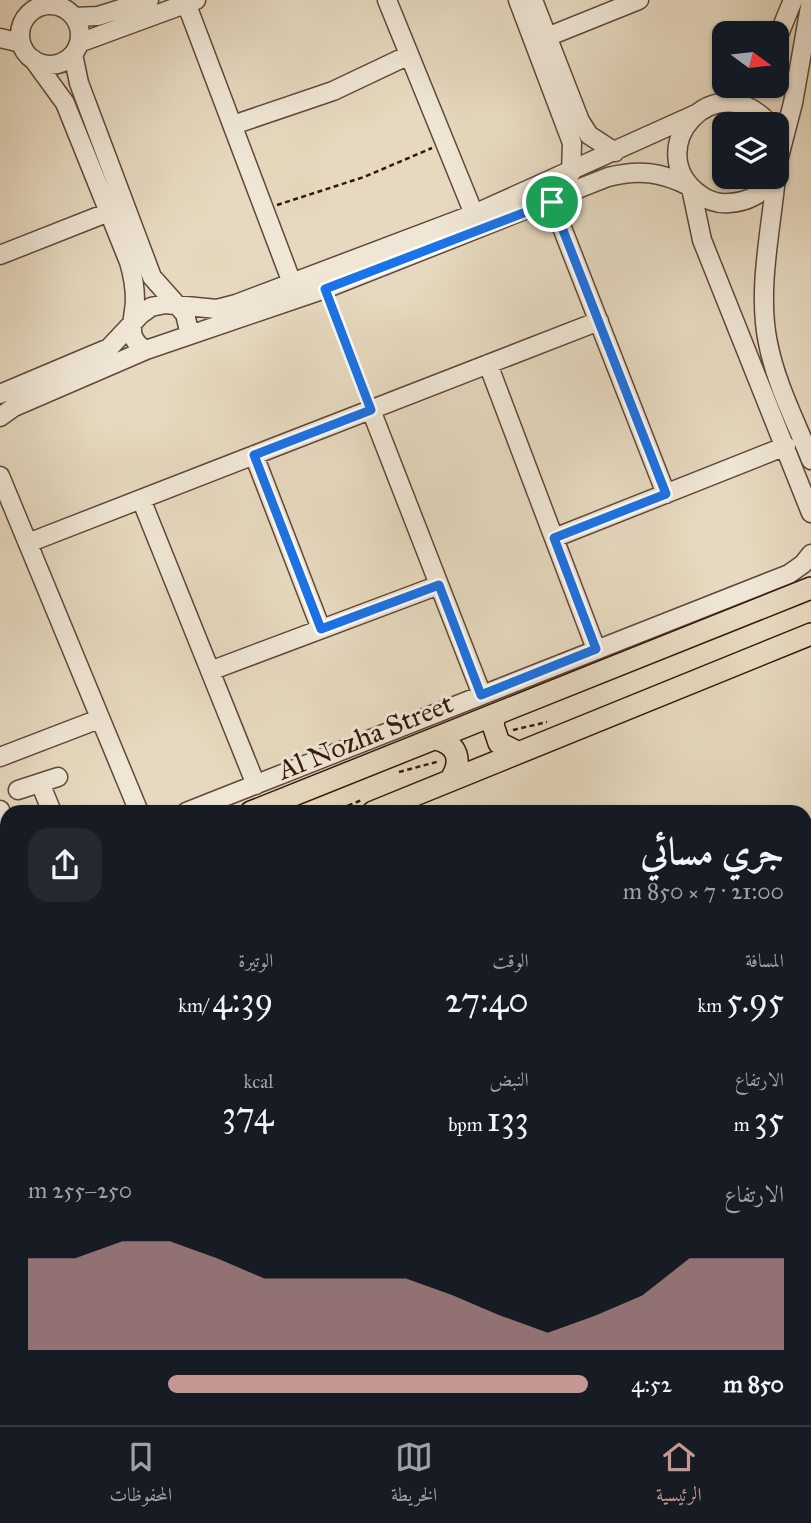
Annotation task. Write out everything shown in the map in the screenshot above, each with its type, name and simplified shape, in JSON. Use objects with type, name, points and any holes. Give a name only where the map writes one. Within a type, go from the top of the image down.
[{"type":"main road","name":"Al Nozha Street","points":[[269,805],[436,739],[500,722],[811,588]]},
{"type":"main road","points":[[371,805],[449,771],[517,752],[811,634]]},
{"type":"main road","points":[[500,722],[494,734],[507,749],[517,752]]},
{"type":"main road","points":[[436,739],[446,741],[454,749],[458,759],[457,770],[449,771]]},
{"type":"street","points":[[21,43],[22,25],[34,6],[48,5],[98,16],[149,0]]},
{"type":"street","points":[[387,0],[474,215]]},
{"type":"street","points":[[518,0],[580,121],[595,140],[615,152]]},
{"type":"street","points":[[533,0],[540,40],[572,143],[571,173]]},
{"type":"street","points":[[540,40],[639,0]]},
{"type":"street","points":[[784,21],[793,0]]},
{"type":"street","points":[[33,59],[49,65],[58,64],[76,48],[189,1],[292,283]]},
{"type":"street","points":[[789,119],[811,1]]},
{"type":"street","points":[[67,8],[79,29],[76,48],[79,83],[152,277],[163,293],[179,305],[185,314],[190,335]]},
{"type":"street","points":[[0,38],[21,43],[65,103],[135,283],[131,326],[137,345],[146,351]]},
{"type":"street","points":[[233,125],[333,91],[409,55]]},
{"type":"street","points":[[0,394],[94,356],[115,343],[152,307],[179,305],[218,309],[292,283],[474,215],[571,173],[728,98]]},
{"type":"street","points":[[723,102],[749,107],[755,112]]},
{"type":"street","points":[[696,114],[682,133],[677,156],[690,187],[694,215],[702,240],[795,436],[811,460]]},
{"type":"street","points":[[0,417],[14,407],[146,351],[325,289],[629,172],[670,176],[714,201],[740,202],[756,195],[762,189]]},
{"type":"street","points":[[773,189],[765,319],[768,343],[795,436],[811,513]]},
{"type":"street","points":[[552,202],[666,494]]},
{"type":"street","points":[[0,255],[109,212]]},
{"type":"street","points":[[28,543],[599,321]]},
{"type":"street","points":[[488,365],[596,649]]},
{"type":"street","points":[[371,410],[481,695]]},
{"type":"street","points":[[554,538],[666,494],[795,436]]},
{"type":"street","points":[[254,455],[321,629]]},
{"type":"street","points":[[0,476],[136,805]]},
{"type":"street","points":[[141,499],[256,785]]},
{"type":"street","points":[[204,805],[789,574],[811,554]]},
{"type":"street","points":[[210,671],[439,585]]},
{"type":"street","points":[[0,757],[99,719]]},
{"type":"street","points":[[18,790],[58,777]]},
{"type":"street","points":[[40,783],[49,805]]},
{"type":"path","points":[[264,209],[364,177],[445,143]]},
{"type":"path","points":[[325,289],[371,410]]},
{"type":"path","points":[[500,722],[511,731],[557,720]]},
{"type":"path","points":[[392,774],[440,761],[449,771]]},
{"type":"route","points":[[552,202],[666,494],[554,538],[596,649],[481,695],[439,585],[321,629],[254,455],[371,410],[325,289],[552,202]]}]
